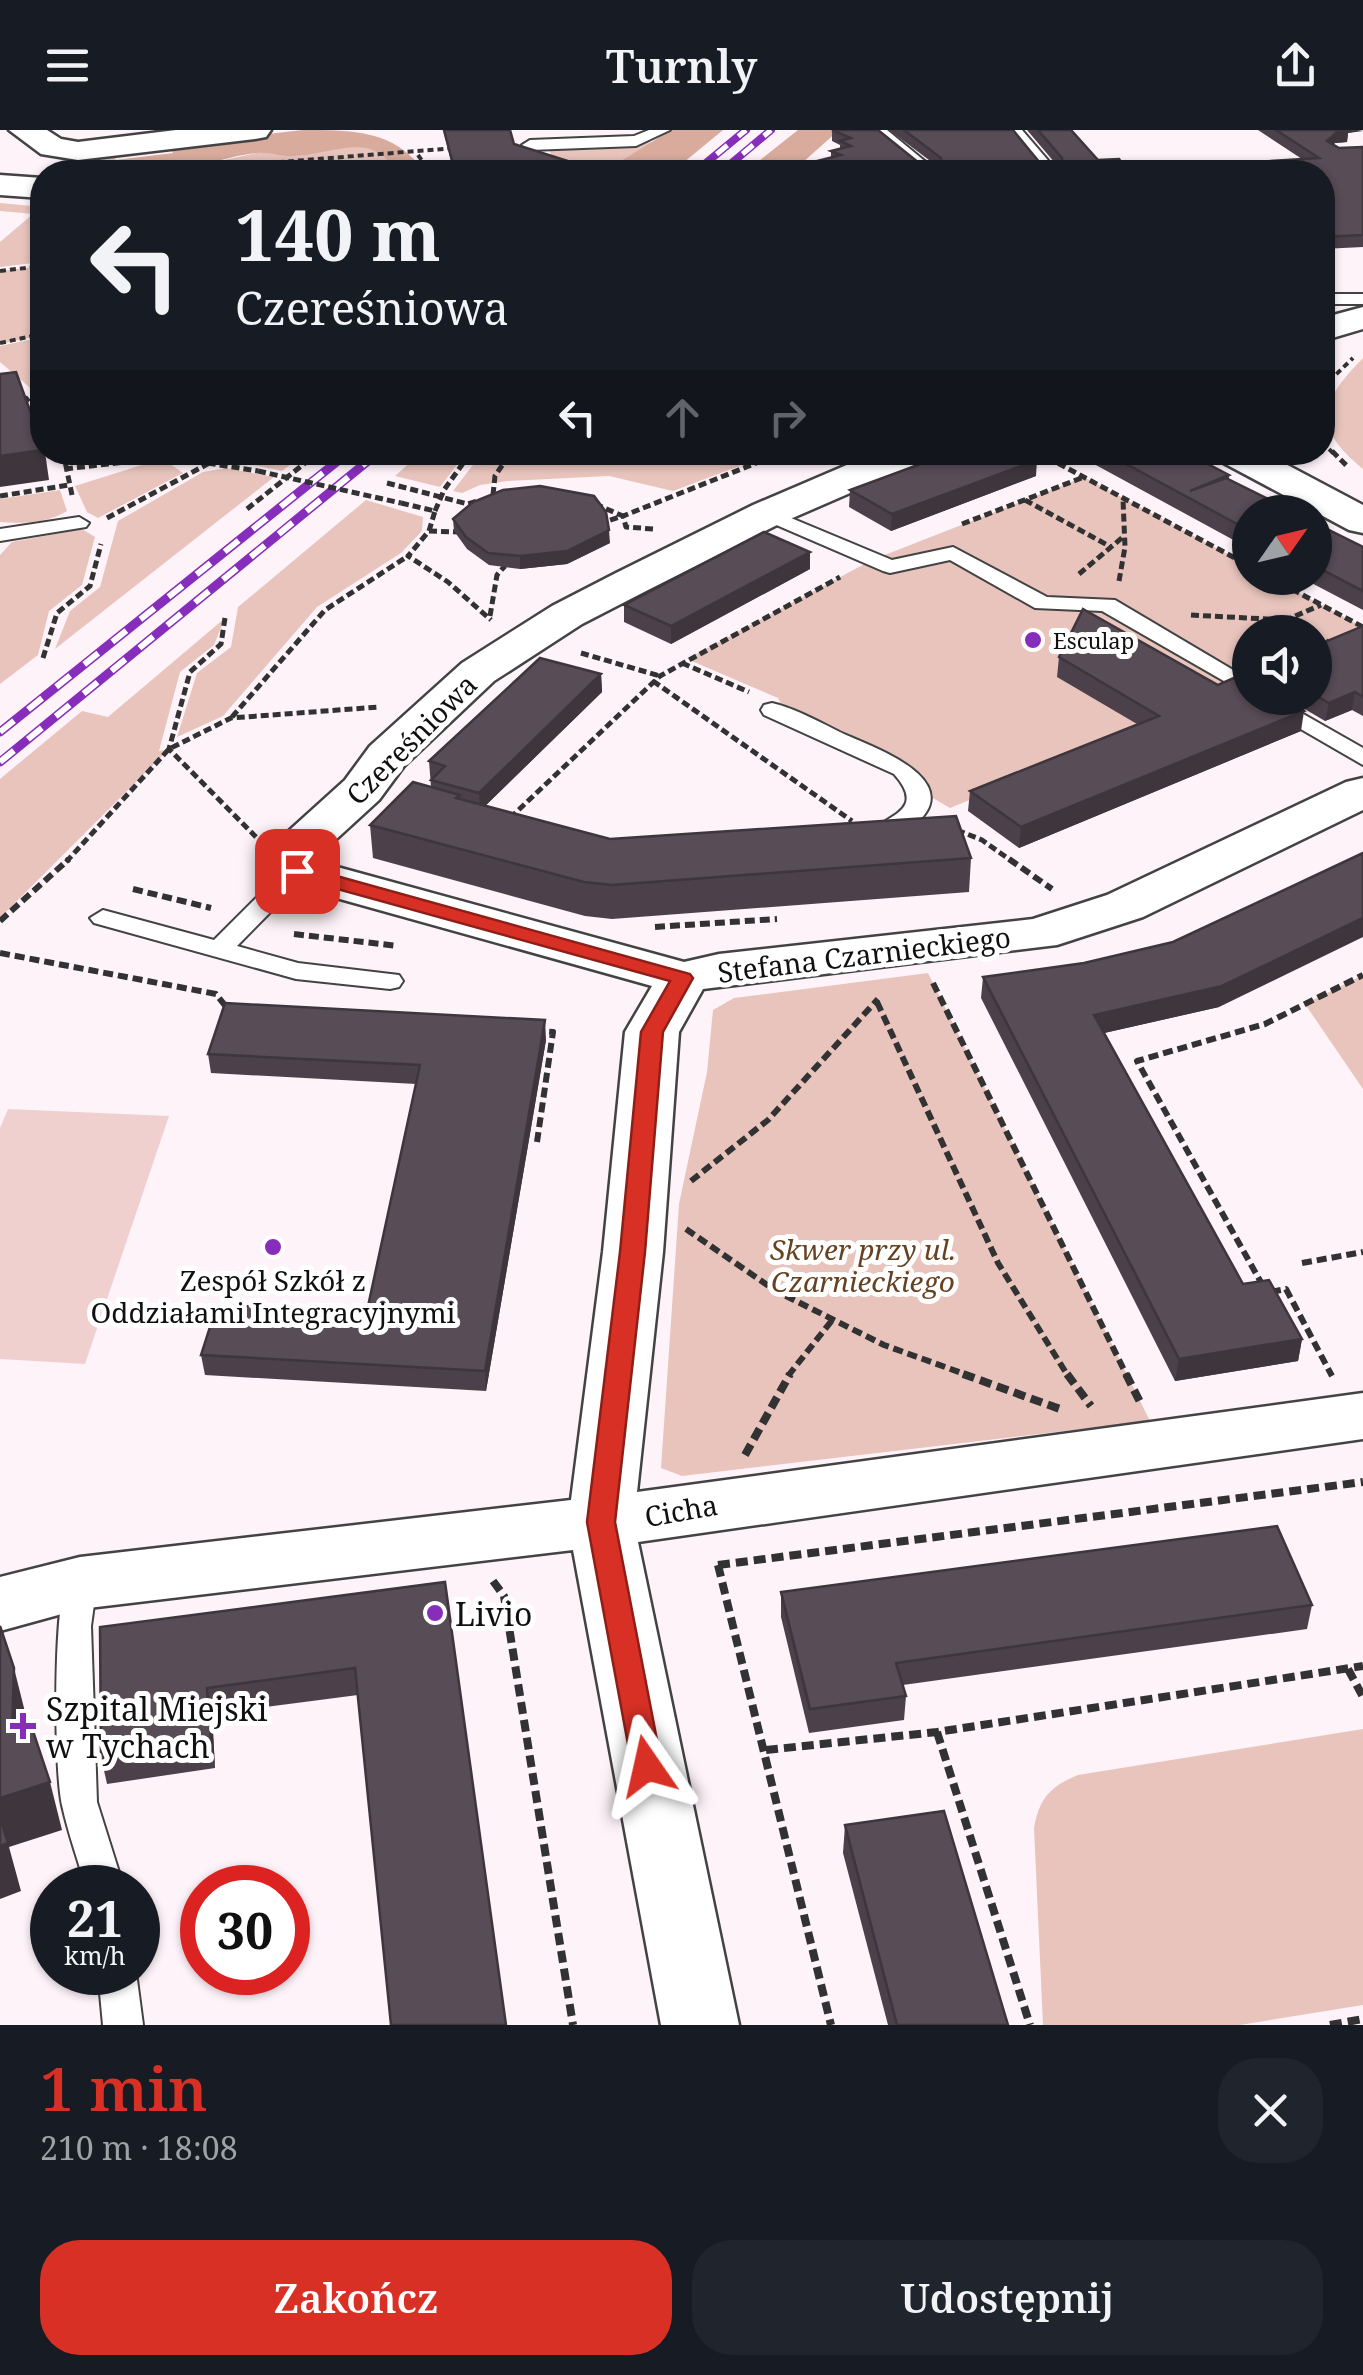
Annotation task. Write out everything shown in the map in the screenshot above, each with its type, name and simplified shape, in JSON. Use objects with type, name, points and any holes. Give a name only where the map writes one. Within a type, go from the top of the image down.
[{"type":"street","points":[[25,130],[52,147],[78,151],[255,130]]},
{"type":"street","points":[[0,185],[30,187]]},
{"type":"street","name":"Czereśniowa","points":[[283,860],[293,858],[300,847],[378,796],[387,756],[478,672],[568,615],[862,465]]},
{"type":"street","points":[[1257,465],[1363,519]]},
{"type":"street","points":[[1299,465],[1363,519]]},
{"type":"street","name":"Stefana Czarnieckiego","points":[[700,2025],[601,1522],[633,1252],[652,1032],[682,978],[719,970],[1039,934],[1125,906],[1363,792]]},
{"type":"street","points":[[283,860],[682,978]]},
{"type":"street","name":"Cicha","points":[[0,1604],[80,1583],[601,1522],[1348,1396]]},
{"type":"lane","points":[[530,145],[636,141],[662,130]]},
{"type":"lane","points":[[877,130],[915,160]]},
{"type":"lane","points":[[1014,130],[1040,160]]},
{"type":"lane","points":[[1337,323],[1363,299]]},
{"type":"lane","points":[[767,514],[872,560],[903,567],[944,552],[953,553],[1043,603],[1113,608],[1232,678]]},
{"type":"lane","points":[[0,535],[79,523]]},
{"type":"lane","points":[[772,710],[902,770],[914,780],[918,799],[914,814],[902,826],[868,837]]},
{"type":"lane","points":[[1292,715],[1363,758]]},
{"type":"lane","points":[[219,949],[283,860]]},
{"type":"lane","points":[[103,918],[296,972],[390,981]]},
{"type":"lane","points":[[80,1583],[74,1626],[79,1802],[98,1865]]},
{"type":"lane","points":[[120,1995],[124,2025]]},
{"type":"path","points":[[311,160],[530,145]]},
{"type":"path","points":[[418,155],[422,160]]},
{"type":"path","points":[[0,272],[30,268]]},
{"type":"path","points":[[0,343],[30,337]]},
{"type":"path","points":[[13,383],[30,402]]},
{"type":"path","points":[[1335,453],[1363,476]]},
{"type":"path","points":[[65,469],[97,465]]},
{"type":"path","points":[[43,658],[57,612],[90,586],[104,520],[207,465]]},
{"type":"path","points":[[230,465],[436,511]]},
{"type":"path","points":[[247,509],[303,465]]},
{"type":"path","points":[[0,921],[85,845],[169,750],[231,718],[325,610],[408,556],[429,532],[442,495],[463,465]]},
{"type":"path","points":[[492,495],[495,476],[502,465]]},
{"type":"path","points":[[604,522],[751,465]]},
{"type":"path","points":[[1060,465],[1232,556]]},
{"type":"path","points":[[956,526],[1084,478]]},
{"type":"path","points":[[387,483],[468,504],[510,490]]},
{"type":"path","points":[[0,496],[69,485]]},
{"type":"path","points":[[1122,498],[1122,576],[1113,608],[1232,616]]},
{"type":"path","points":[[1024,500],[1111,547]]},
{"type":"path","points":[[592,503],[623,516]]},
{"type":"path","points":[[623,516],[626,527],[662,531]]},
{"type":"path","points":[[429,532],[460,532]]},
{"type":"path","points":[[1043,603],[1124,536]]},
{"type":"path","points":[[408,556],[490,617]]},
{"type":"path","points":[[504,823],[653,681],[872,560]]},
{"type":"path","points":[[492,628],[490,617],[497,575],[504,566]]},
{"type":"path","points":[[1303,595],[1363,627]]},
{"type":"path","points":[[1298,615],[1322,605]]},
{"type":"path","points":[[169,750],[190,672],[221,644],[225,618]]},
{"type":"path","points":[[565,649],[660,676]]},
{"type":"path","points":[[680,663],[770,700],[772,710]]},
{"type":"path","points":[[653,681],[868,837]]},
{"type":"path","points":[[231,718],[394,706]]},
{"type":"path","points":[[169,750],[283,860]]},
{"type":"path","points":[[914,814],[982,840],[1062,896],[1048,899]]},
{"type":"path","points":[[642,928],[779,919]]},
{"type":"path","points":[[0,953],[216,994],[226,1008],[245,1010]]},
{"type":"path","points":[[928,972],[1141,1403]]},
{"type":"path","points":[[1348,1396],[1286,1290],[1267,1293],[1137,1061],[1265,1024],[1363,974]]},
{"type":"path","points":[[681,1187],[734,1154],[791,1097],[887,989]]},
{"type":"path","points":[[877,1002],[1014,1296],[1050,1355],[1098,1415]]},
{"type":"path","points":[[534,1031],[554,1032],[538,1142]]},
{"type":"path","points":[[675,1241],[677,1222],[776,1291],[884,1345],[1078,1415]]},
{"type":"path","points":[[1302,1263],[1363,1252]]},
{"type":"path","points":[[742,1462],[784,1382],[833,1319]]},
{"type":"path","points":[[831,2025],[718,1565],[1363,1482]]},
{"type":"path","points":[[482,1566],[504,1596],[573,2025]]},
{"type":"path","points":[[766,1750],[938,1732],[1363,1666]]},
{"type":"path","points":[[1348,1668],[1363,1697]]},
{"type":"path","points":[[938,1732],[1030,2025]]},
{"type":"path","points":[[1330,2025],[1363,2019]]},
{"type":"green space","points":[[357,135],[371,141],[390,160],[225,160],[261,152],[296,156],[324,149],[339,137]]},
{"type":"green space","points":[[656,142],[624,160],[554,160],[549,150],[521,147]]},
{"type":"green space","points":[[113,152],[116,160],[103,160],[96,154]]},
{"type":"green space","points":[[0,203],[30,206],[30,214],[0,211]]},
{"type":"green space","points":[[30,217],[30,263],[0,267],[0,242]]},
{"type":"green space","points":[[30,267],[30,338],[0,344],[0,271]]},
{"type":"green space","points":[[30,340],[30,388],[0,362],[0,346]]},
{"type":"green space","points":[[1363,358],[1363,469],[1335,440],[1335,392]]},
{"type":"green space","points":[[142,465],[172,465],[183,473],[98,518],[87,512],[75,486]]},
{"type":"green space","points":[[254,465],[290,465],[282,471]]},
{"type":"green space","points":[[407,465],[457,465],[440,487],[395,476]]},
{"type":"green space","points":[[472,465],[742,465],[673,491],[609,476],[508,481],[480,485],[462,493],[453,491]]},
{"type":"green space","points":[[226,468],[274,477],[55,649],[70,611],[100,587],[118,521],[203,472]]},
{"type":"green space","points":[[1084,477],[1232,556],[1232,595],[1303,595],[1363,627],[1332,648],[1332,615],[1232,615],[1232,693],[950,808],[926,794],[923,782],[784,709],[778,698],[687,659],[872,560]]},
{"type":"green space","points":[[60,490],[67,511],[60,515],[34,522],[0,522],[0,499]]},
{"type":"green space","points":[[366,500],[423,517],[422,531],[401,553],[317,607],[223,716],[177,737],[197,673],[231,647],[238,607]]},
{"type":"green space","points":[[82,529],[95,537],[82,585],[49,611],[38,655],[0,684],[0,555],[12,542]]},
{"type":"green space","points":[[225,618],[214,645],[180,672],[159,751],[169,749],[0,918],[0,779],[82,711],[108,717]]},
{"type":"green space","name":"Skwer przy ul. Czarnieckiego","points":[[928,973],[1150,1421],[682,1476],[661,1468],[679,1204],[707,1072],[713,1010],[734,998]]},
{"type":"green space","points":[[1363,975],[1363,1089],[1305,1004]]},
{"type":"green space","points":[[1363,1729],[1363,2005],[1240,2025],[1043,2025],[1034,1828],[1043,1801],[1054,1789],[1078,1775]]},
{"type":"shaded area","points":[[303,130],[356,132],[386,140],[415,160],[387,160],[375,151],[351,147],[295,156],[257,153],[223,160],[116,160],[173,153],[169,145]]},
{"type":"shaded area","points":[[671,130],[723,130],[687,160],[623,160]]},
{"type":"shaded area","points":[[798,130],[839,130],[805,160],[760,160]]},
{"type":"shaded area","points":[[8,1109],[169,1116],[85,1364],[0,1359],[0,1128]]},
{"type":"building","points":[[444,130],[510,130],[514,144],[564,160],[452,160]]},
{"type":"building","points":[[832,130],[878,130],[915,160],[821,160],[841,155],[831,151],[851,146],[840,141],[851,138]]},
{"type":"building","points":[[904,130],[1013,130],[1038,160],[941,160]]},
{"type":"building","points":[[1038,130],[1071,130],[1098,160],[1062,160]]},
{"type":"building","points":[[1276,130],[1348,130],[1337,132],[1327,141],[1339,148],[1363,147],[1363,235],[1335,236],[1335,160],[1287,160],[1319,158]]},
{"type":"building","points":[[16,372],[30,411],[30,452],[0,456],[0,374]]},
{"type":"building","points":[[918,465],[1024,465],[892,514],[850,490]]},
{"type":"building","points":[[1128,465],[1210,465],[1229,475],[1190,491],[1226,478],[1260,495],[1232,495],[1232,521]]},
{"type":"building","points":[[540,486],[594,496],[606,512],[609,530],[567,551],[520,556],[488,553],[466,537],[453,519],[473,502],[503,490]]},
{"type":"building","points":[[764,532],[810,552],[671,626],[624,605]]},
{"type":"building","points":[[1332,532],[1363,547],[1363,591],[1332,575]]},
{"type":"building","points":[[1083,609],[1218,685],[1232,679],[1232,715],[1294,715],[1021,827],[970,791],[1159,716],[1059,657]]},
{"type":"building","points":[[1363,626],[1363,697],[1355,692],[1332,702],[1332,639]]},
{"type":"building","points":[[540,658],[601,674],[479,793],[431,780],[445,766],[429,761]]},
{"type":"building","points":[[413,782],[460,795],[456,798],[610,839],[956,816],[971,858],[612,885],[584,882],[370,825]]},
{"type":"building","points":[[1363,853],[1363,918],[1222,986],[1094,1015],[1243,1284],[1269,1280],[1302,1339],[1179,1359],[983,977],[1084,963],[1173,942]]},
{"type":"building","points":[[225,1003],[545,1020],[485,1371],[201,1355],[217,1305],[367,1311],[420,1065],[208,1054]]},
{"type":"building","points":[[1277,1526],[1312,1605],[896,1663],[906,1696],[810,1709],[781,1592]]},
{"type":"building","points":[[445,1582],[506,2025],[391,2025],[355,1668],[207,1688],[211,1742],[101,1757],[100,1627]]},
{"type":"building","points":[[0,1626],[14,1668],[12,1732],[31,1725],[50,1782],[0,1798]]},
{"type":"building","points":[[944,1811],[1008,2025],[897,2025],[845,1825]]},
{"type":"building","points":[[0,1818],[8,1843],[0,1846]]},
{"type":"railway","points":[[710,160],[746,130]]},
{"type":"railway","points":[[735,160],[771,130]]},
{"type":"railway","points":[[0,732],[333,465]]},
{"type":"railway","points":[[0,762],[363,465]]},
{"type":"place","name":"Esculap","points":[[1033,640]]},
{"type":"place","name":"Zespół Szkół z Oddziałami Integracyjnymi","points":[[273,1247]]},
{"type":"place","name":"Livio","points":[[435,1613]]},
{"type":"place","name":"Szpital Miejski w Tychach","points":[[23,1726]]},
{"type":"route","points":[[297,871],[682,978],[652,1032],[633,1252],[601,1522],[647,1766]]}]
